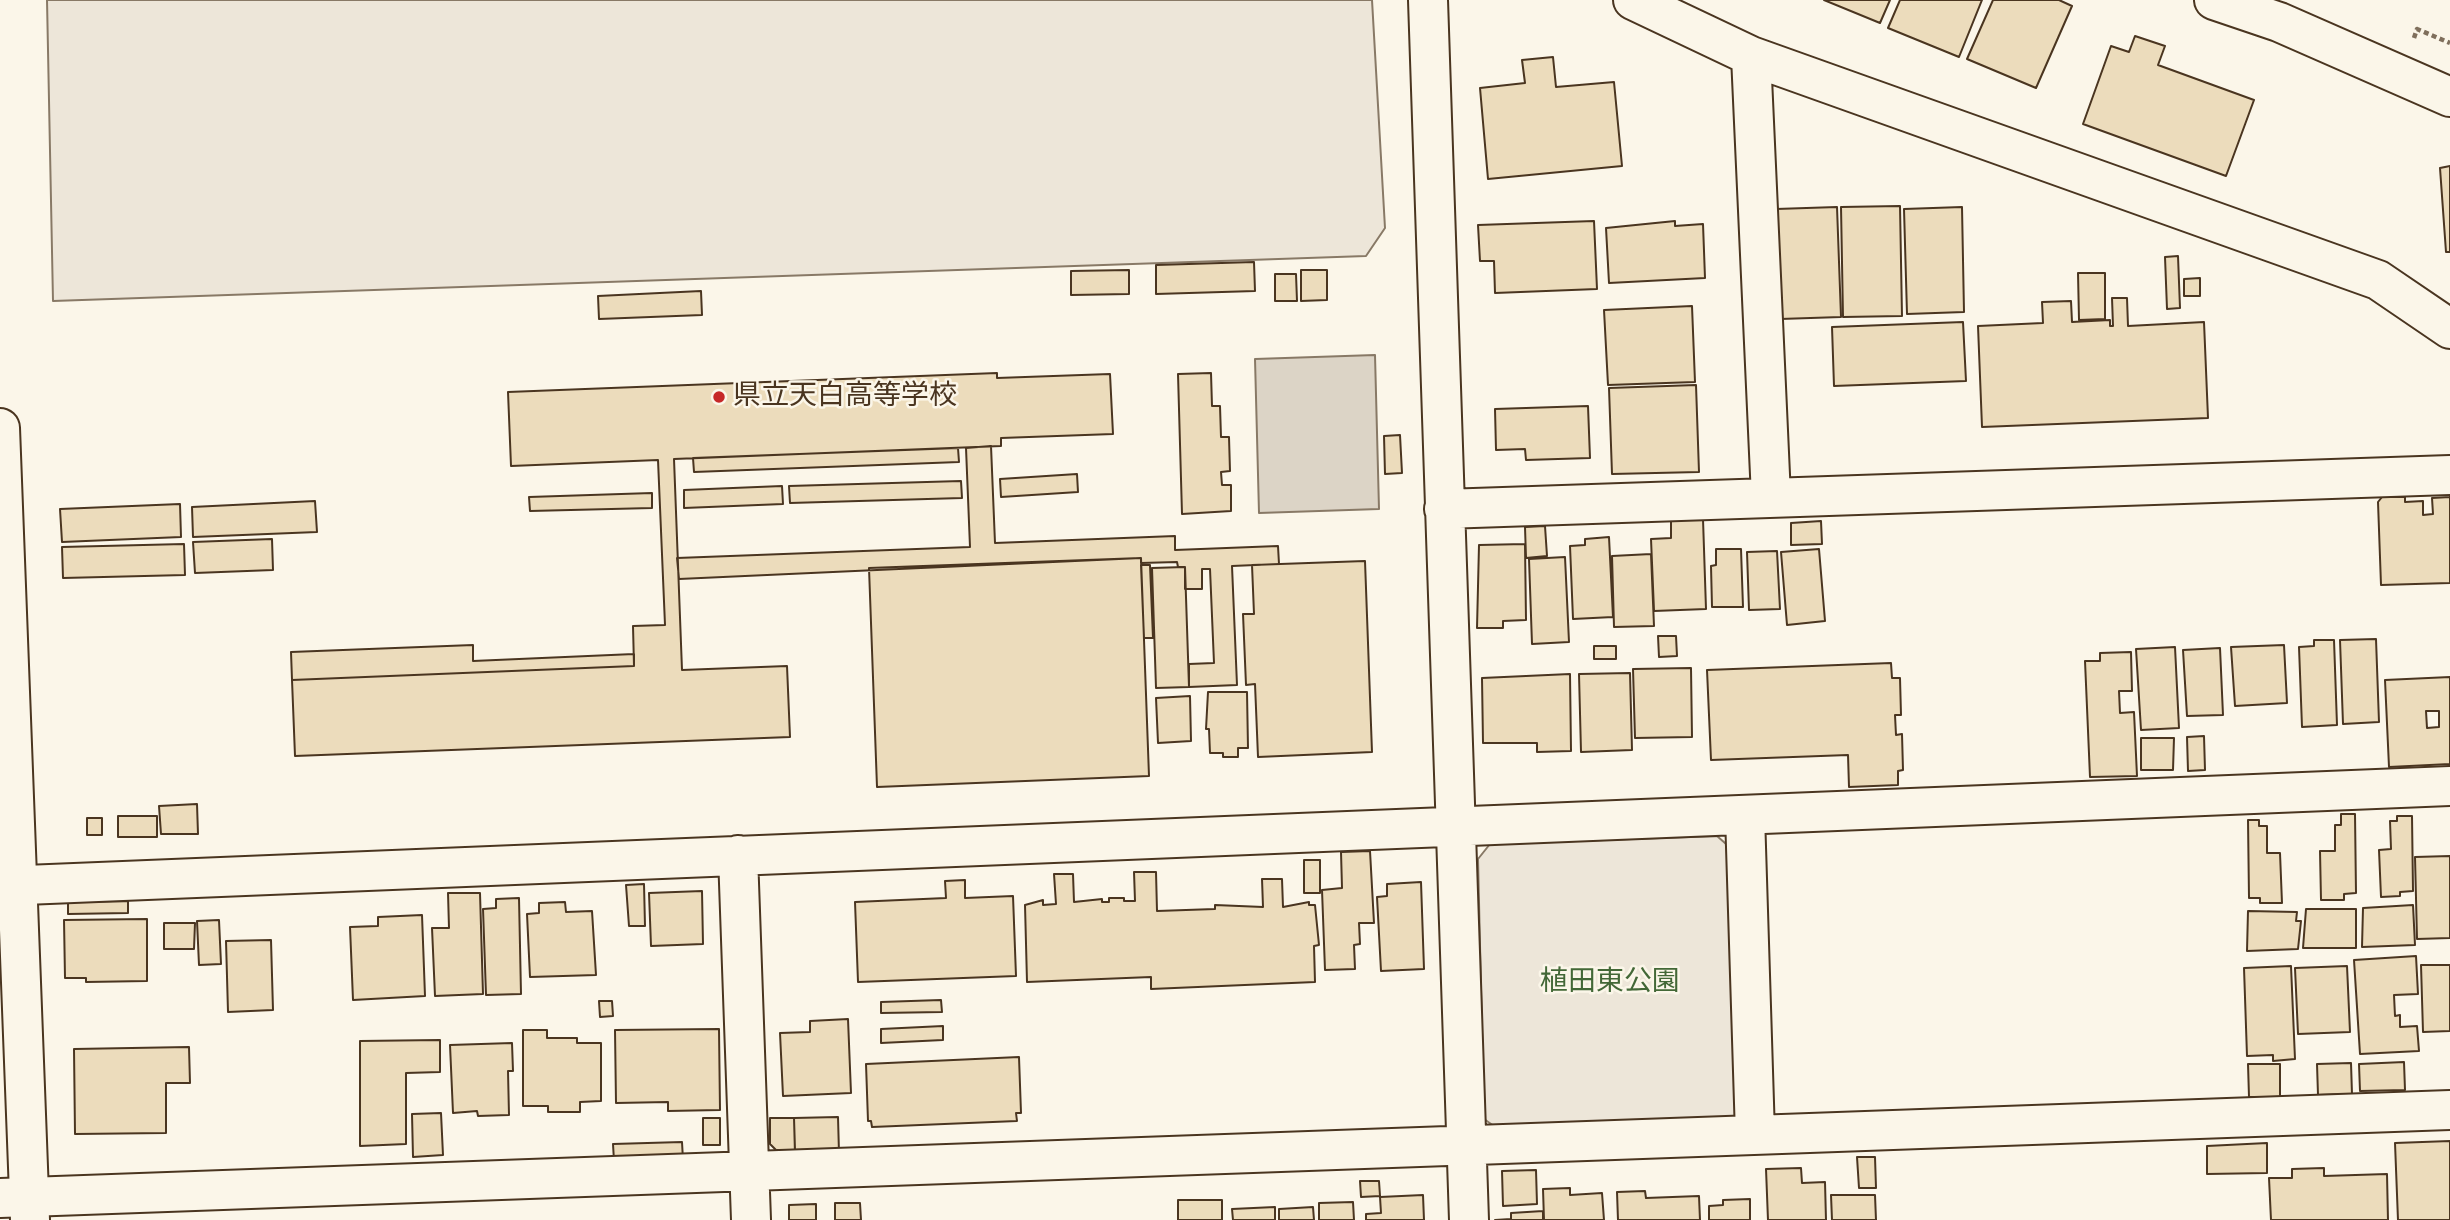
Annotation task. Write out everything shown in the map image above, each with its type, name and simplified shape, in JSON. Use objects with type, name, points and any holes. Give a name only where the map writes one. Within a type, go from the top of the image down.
[{"type":"street","points":[[1428,0],[1469,1220]]},
{"type":"street","points":[[1633,0],[1751,56],[2378,280],[2450,329]]},
{"type":"street","points":[[2214,0],[2279,22],[2450,97]]},
{"type":"street","points":[[1751,56],[1771,498]]},
{"type":"street","points":[[0,428],[8,885],[20,1205],[749,1171],[2450,1110]]},
{"type":"street","points":[[1444,509],[2450,475]]},
{"type":"street","points":[[8,885],[2450,786]]},
{"type":"street","points":[[1745,815],[1755,1135]]},
{"type":"street","points":[[738,855],[751,1220]]},
{"type":"green space","points":[[47,0],[1372,0],[1385,228],[1366,256],[53,301]]},
{"type":"green space","name":"植田東公園","points":[[1717,836],[1734,851],[1742,1108],[1726,1125],[1501,1131],[1484,1119],[1478,859],[1490,844]]},
{"type":"shaded area","points":[[1375,355],[1379,509],[1259,513],[1255,359]]},
{"type":"building","points":[[1824,0],[1890,0],[1880,23]]},
{"type":"building","points":[[1900,0],[1982,0],[1959,57],[1888,28]]},
{"type":"building","points":[[1993,0],[2059,0],[2072,6],[2036,88],[1967,59]]},
{"type":"building","points":[[2135,36],[2165,46],[2158,65],[2254,100],[2226,176],[2083,124],[2111,46],[2129,52]]},
{"type":"building","points":[[1553,57],[1556,87],[1614,82],[1622,166],[1488,179],[1480,88],[1525,83],[1522,60]]},
{"type":"building","points":[[2450,166],[2450,252],[2446,252],[2440,168]]},
{"type":"building","points":[[1900,206],[1902,316],[1843,317],[1841,207]]},
{"type":"building","points":[[1837,207],[1841,317],[1780,319],[1776,209]]},
{"type":"building","points":[[1962,207],[1964,312],[1907,314],[1904,209]]},
{"type":"building","points":[[1594,221],[1597,289],[1495,293],[1494,261],[1480,261],[1478,225]]},
{"type":"building","points":[[1675,221],[1675,226],[1703,224],[1705,278],[1609,283],[1606,228]]},
{"type":"building","points":[[2178,256],[2180,308],[2167,309],[2165,257]]},
{"type":"building","points":[[1254,262],[1255,291],[1156,294],[1156,265]]},
{"type":"building","points":[[1129,270],[1129,294],[1071,295],[1071,271]]},
{"type":"building","points":[[1301,270],[1327,270],[1327,300],[1301,301]]},
{"type":"building","points":[[2078,273],[2105,273],[2105,319],[2079,320]]},
{"type":"building","points":[[1275,274],[1296,274],[1297,301],[1275,301]]},
{"type":"building","points":[[2200,278],[2200,296],[2184,296],[2184,279]]},
{"type":"building","points":[[701,291],[702,315],[599,319],[598,296]]},
{"type":"building","points":[[2112,298],[2127,298],[2128,326],[2204,322],[2208,418],[1982,427],[1978,326],[2043,323],[2042,302],[2071,301],[2072,322],[2110,320],[2110,326],[2113,326]]},
{"type":"building","points":[[1692,306],[1695,382],[1608,385],[1604,310]]},
{"type":"building","points":[[1963,322],[1966,381],[1834,386],[1832,327]]},
{"type":"building","points":[[997,373],[997,378],[1110,374],[1113,434],[1001,438],[1001,446],[674,459],[682,670],[787,666],[790,737],[295,756],[292,680],[634,666],[633,626],[665,625],[658,460],[511,466],[508,392]]},
{"type":"building","points":[[1211,373],[1212,406],[1220,406],[1221,437],[1229,437],[1230,471],[1221,472],[1222,485],[1231,485],[1231,511],[1182,514],[1178,374]]},
{"type":"building","points":[[1696,385],[1699,472],[1612,474],[1609,388]]},
{"type":"building","points":[[1588,406],[1590,458],[1526,460],[1525,449],[1496,450],[1495,409]]},
{"type":"building","points":[[1400,435],[1402,473],[1385,474],[1384,436]]},
{"type":"building","points":[[991,446],[995,543],[1175,536],[1175,550],[1278,546],[1279,564],[1232,566],[1237,685],[1189,687],[1189,664],[1214,663],[1210,569],[1202,569],[1202,589],[1185,589],[1185,567],[1178,567],[1177,562],[1141,563],[1141,558],[679,579],[677,558],[970,547],[966,448]]},
{"type":"building","points":[[958,448],[959,462],[694,472],[693,458]]},
{"type":"building","points":[[1077,474],[1078,492],[1001,497],[1000,479]]},
{"type":"building","points":[[961,481],[962,498],[790,503],[789,486]]},
{"type":"building","points":[[782,486],[783,504],[684,508],[684,490]]},
{"type":"building","points":[[652,493],[652,508],[530,511],[529,497]]},
{"type":"building","points":[[2382,497],[2405,497],[2405,502],[2423,501],[2423,515],[2433,514],[2432,498],[2450,497],[2450,583],[2381,585],[2378,502]]},
{"type":"building","points":[[315,501],[317,532],[193,537],[192,507]]},
{"type":"building","points":[[180,504],[181,537],[62,542],[60,509]]},
{"type":"building","points":[[1703,519],[1706,609],[1654,611],[1651,539],[1671,538],[1671,520]]},
{"type":"building","points":[[1821,521],[1822,544],[1791,545],[1791,523]]},
{"type":"building","points":[[1545,526],[1547,556],[1526,558],[1525,527]]},
{"type":"building","points":[[1609,537],[1613,617],[1573,619],[1570,546],[1585,545],[1585,539]]},
{"type":"building","points":[[272,539],[273,570],[195,573],[193,542]]},
{"type":"building","points":[[184,544],[185,575],[63,578],[62,547]]},
{"type":"building","points":[[1525,544],[1526,620],[1503,621],[1503,628],[1477,628],[1479,545]]},
{"type":"building","points":[[1716,549],[1741,549],[1743,607],[1712,607],[1711,566],[1716,565]]},
{"type":"building","points":[[1819,549],[1825,621],[1787,625],[1781,552]]},
{"type":"building","points":[[1777,551],[1780,609],[1749,610],[1747,552]]},
{"type":"building","points":[[1651,554],[1654,626],[1614,627],[1612,556]]},
{"type":"building","points":[[1565,557],[1569,642],[1532,644],[1529,559]]},
{"type":"building","points":[[1141,558],[1149,776],[877,787],[869,568]]},
{"type":"building","points":[[1365,561],[1372,752],[1258,757],[1255,684],[1246,685],[1243,614],[1254,614],[1252,565]]},
{"type":"building","points":[[1141,565],[1150,565],[1153,638],[1144,638]]},
{"type":"building","points":[[1185,567],[1189,687],[1156,688],[1152,568]]},
{"type":"building","points":[[1658,636],[1676,636],[1677,656],[1659,657]]},
{"type":"building","points":[[2376,639],[2379,722],[2343,724],[2340,640]]},
{"type":"building","points":[[2314,640],[2334,640],[2337,725],[2302,727],[2299,647],[2314,646]]},
{"type":"building","points":[[473,645],[473,661],[634,654],[634,666],[292,680],[291,652]]},
{"type":"building","points":[[2284,645],[2287,703],[2235,706],[2231,647]]},
{"type":"building","points":[[1594,646],[1616,646],[1616,659],[1594,659]]},
{"type":"building","points":[[2175,647],[2179,728],[2141,730],[2136,649]]},
{"type":"building","points":[[2220,648],[2223,715],[2187,716],[2183,650]]},
{"type":"building","points":[[2131,652],[2132,691],[2119,691],[2120,713],[2134,712],[2137,776],[2090,777],[2085,661],[2100,661],[2100,653]]},
{"type":"building","points":[[1891,663],[1892,678],[1900,678],[1901,715],[1895,715],[1896,735],[1902,734],[1903,770],[1898,771],[1898,785],[1849,787],[1848,755],[1711,760],[1707,670]]},
{"type":"building","points":[[1691,668],[1692,737],[1635,738],[1633,669]]},
{"type":"building","points":[[1630,673],[1632,750],[1581,752],[1579,674]]},
{"type":"building","points":[[1570,674],[1571,751],[1537,752],[1537,743],[1483,743],[1482,678]]},
{"type":"building","points":[[2450,677],[2450,764],[2389,767],[2385,680]],"holes":[[[2426,711],[2439,711],[2439,727],[2427,728]]]},
{"type":"building","points":[[1208,692],[1247,692],[1248,748],[1238,748],[1238,757],[1223,757],[1223,753],[1210,753],[1209,729],[1206,729]]},
{"type":"building","points":[[1190,696],[1191,741],[1158,743],[1156,698]]},
{"type":"building","points":[[2204,736],[2205,770],[2188,771],[2187,737]]},
{"type":"building","points":[[2141,738],[2174,738],[2173,770],[2141,770]]},
{"type":"building","points":[[197,804],[198,834],[161,834],[159,806]]},
{"type":"building","points":[[2341,814],[2355,814],[2356,893],[2344,894],[2344,900],[2321,900],[2320,851],[2335,851],[2335,825],[2341,825]]},
{"type":"building","points":[[118,816],[157,816],[157,837],[118,837]]},
{"type":"building","points":[[2397,816],[2412,816],[2413,891],[2400,892],[2400,896],[2381,897],[2379,850],[2391,849],[2390,821],[2397,821]]},
{"type":"building","points":[[87,818],[102,818],[102,835],[87,835]]},
{"type":"building","points":[[2248,820],[2259,820],[2259,826],[2267,826],[2267,853],[2280,853],[2282,903],[2260,903],[2260,898],[2249,898]]},
{"type":"building","points":[[1370,851],[1374,923],[1359,923],[1360,944],[1354,945],[1355,969],[1325,970],[1322,890],[1342,888],[1341,852]]},
{"type":"building","points":[[2450,856],[2450,938],[2417,939],[2415,857]]},
{"type":"building","points":[[1304,860],[1320,860],[1320,893],[1304,893]]},
{"type":"building","points":[[1134,872],[1156,872],[1157,911],[1215,909],[1215,905],[1263,907],[1262,879],[1282,879],[1283,907],[1309,902],[1309,905],[1315,905],[1319,945],[1314,946],[1315,982],[1151,989],[1151,977],[1027,982],[1025,905],[1043,900],[1043,905],[1056,904],[1054,874],[1073,874],[1074,902],[1102,899],[1102,902],[1109,902],[1109,898],[1135,901]]},
{"type":"building","points":[[965,880],[965,898],[1013,896],[1016,976],[858,982],[855,902],[946,898],[945,881]]},
{"type":"building","points":[[1421,882],[1424,969],[1381,971],[1377,897],[1387,896],[1387,884]]},
{"type":"building","points":[[644,884],[645,926],[629,926],[626,885]]},
{"type":"building","points":[[702,891],[703,944],[651,946],[649,893]]},
{"type":"building","points":[[448,893],[480,893],[483,994],[435,996],[432,928],[449,928]]},
{"type":"building","points":[[519,898],[521,994],[486,995],[483,909],[496,908],[496,899]]},
{"type":"building","points":[[128,901],[128,913],[68,914],[68,902]]},
{"type":"building","points":[[565,902],[566,912],[592,911],[596,975],[530,977],[527,914],[539,913],[539,903]]},
{"type":"building","points":[[2413,905],[2415,945],[2362,947],[2363,908]]},
{"type":"building","points":[[2306,909],[2356,909],[2356,948],[2303,948]]},
{"type":"building","points":[[2248,911],[2297,912],[2296,921],[2301,921],[2298,949],[2247,951]]},
{"type":"building","points":[[422,915],[425,996],[353,1000],[350,927],[378,926],[378,917]]},
{"type":"building","points":[[147,919],[147,981],[86,982],[86,978],[65,978],[64,920]]},
{"type":"building","points":[[219,920],[221,964],[199,965],[197,921]]},
{"type":"building","points":[[164,923],[195,923],[194,949],[164,949]]},
{"type":"building","points":[[271,940],[273,1010],[228,1012],[226,941]]},
{"type":"building","points":[[2416,956],[2418,994],[2394,995],[2395,1016],[2400,1015],[2400,1027],[2417,1026],[2419,1051],[2360,1054],[2354,960]]},
{"type":"building","points":[[2421,965],[2450,965],[2450,1031],[2423,1032]]},
{"type":"building","points":[[2291,966],[2295,1059],[2273,1061],[2273,1055],[2247,1056],[2244,968]]},
{"type":"building","points":[[2347,966],[2350,1032],[2298,1034],[2295,968]]},
{"type":"building","points":[[941,1000],[942,1012],[881,1013],[881,1002]]},
{"type":"building","points":[[599,1001],[612,1001],[613,1016],[600,1017]]},
{"type":"building","points":[[848,1019],[851,1093],[783,1096],[780,1033],[810,1032],[810,1021]]},
{"type":"building","points":[[943,1026],[943,1040],[881,1043],[881,1029]]},
{"type":"building","points":[[719,1029],[720,1110],[668,1111],[668,1102],[616,1103],[615,1030]]},
{"type":"building","points":[[523,1030],[547,1030],[547,1038],[577,1038],[577,1043],[601,1043],[601,1101],[580,1102],[580,1112],[548,1112],[548,1106],[523,1106]]},
{"type":"building","points":[[440,1040],[440,1072],[406,1073],[406,1144],[360,1146],[360,1041]]},
{"type":"building","points":[[512,1043],[513,1071],[508,1071],[509,1115],[478,1116],[477,1111],[453,1113],[450,1045]]},
{"type":"building","points":[[189,1047],[190,1083],[166,1083],[166,1133],[75,1134],[74,1049]]},
{"type":"building","points":[[1019,1057],[1021,1113],[1016,1113],[1017,1121],[872,1127],[871,1121],[868,1121],[866,1064]]},
{"type":"building","points":[[2404,1062],[2405,1090],[2360,1091],[2359,1064]]},
{"type":"building","points":[[2351,1063],[2352,1094],[2318,1095],[2317,1064]]},
{"type":"building","points":[[2248,1064],[2280,1064],[2280,1097],[2249,1097]]},
{"type":"building","points":[[441,1113],[443,1155],[413,1157],[412,1114]]},
{"type":"building","points":[[838,1117],[839,1153],[795,1154],[794,1118]]},
{"type":"building","points":[[703,1118],[720,1118],[720,1145],[703,1145]]},
{"type":"building","points":[[770,1118],[794,1118],[795,1150],[776,1150],[770,1144]]},
{"type":"building","points":[[2450,1141],[2450,1220],[2398,1220],[2395,1143]]},
{"type":"building","points":[[682,1142],[683,1160],[614,1161],[613,1144]]},
{"type":"building","points":[[2267,1143],[2267,1173],[2207,1174],[2207,1146]]},
{"type":"building","points":[[1857,1157],[1875,1157],[1876,1188],[1859,1188]]},
{"type":"building","points":[[1801,1168],[1802,1183],[1825,1182],[1826,1220],[1768,1220],[1766,1169]]},
{"type":"building","points":[[2324,1168],[2324,1176],[2387,1174],[2388,1220],[2271,1220],[2269,1178],[2292,1178],[2292,1169]]},
{"type":"building","points":[[1536,1170],[1537,1204],[1503,1206],[1502,1171]]},
{"type":"building","points":[[1360,1181],[1379,1181],[1380,1196],[1361,1197]]},
{"type":"building","points":[[1570,1188],[1570,1195],[1602,1193],[1604,1220],[1544,1220],[1543,1189]]},
{"type":"building","points":[[1645,1191],[1646,1198],[1699,1196],[1700,1220],[1618,1220],[1617,1192]]},
{"type":"building","points":[[1423,1195],[1424,1220],[1366,1220],[1366,1214],[1381,1213],[1380,1197]]},
{"type":"building","points":[[1831,1195],[1875,1195],[1876,1220],[1832,1220]]},
{"type":"building","points":[[1750,1199],[1750,1220],[1709,1220],[1709,1206],[1723,1205],[1723,1200]]},
{"type":"building","points":[[1178,1200],[1222,1200],[1222,1220],[1178,1220]]},
{"type":"building","points":[[1353,1202],[1354,1220],[1319,1220],[1319,1203]]},
{"type":"building","points":[[835,1203],[860,1203],[861,1220],[835,1220]]},
{"type":"building","points":[[816,1204],[816,1220],[789,1220],[789,1205]]},
{"type":"building","points":[[1275,1207],[1275,1220],[1233,1220],[1232,1209]]},
{"type":"building","points":[[1313,1207],[1314,1220],[1279,1220],[1279,1209]]},
{"type":"building","points":[[1543,1211],[1543,1220],[1495,1220],[1511,1219],[1511,1213]]},
{"type":"place","name":"県立天白高等学校","points":[[719,397]]}]
